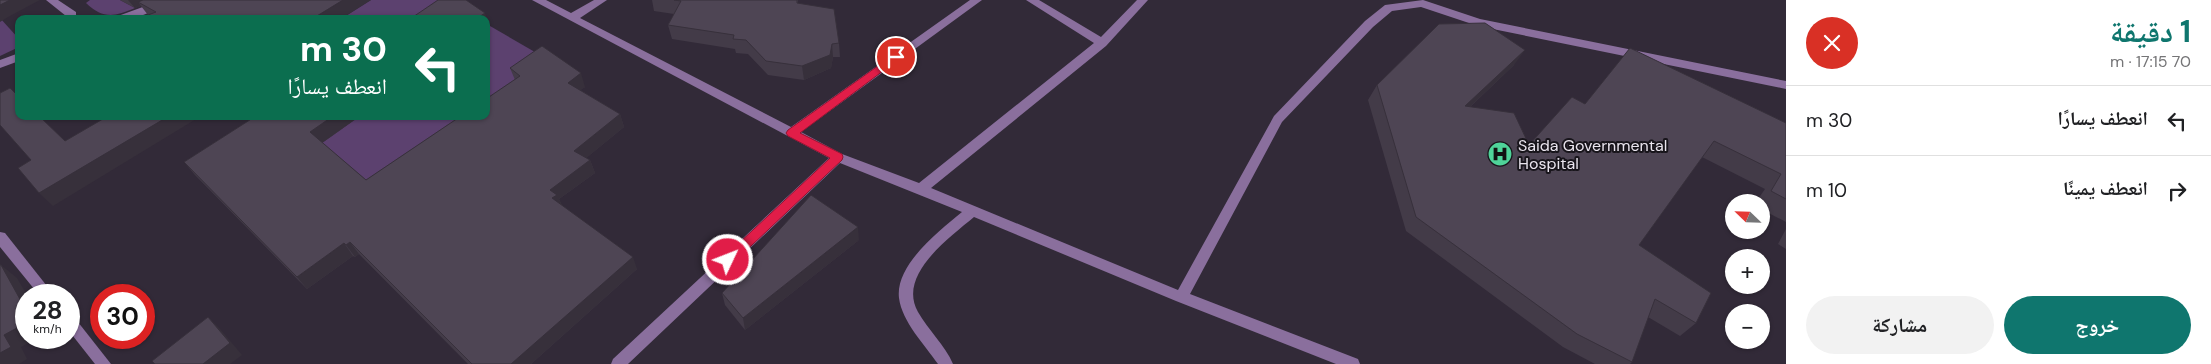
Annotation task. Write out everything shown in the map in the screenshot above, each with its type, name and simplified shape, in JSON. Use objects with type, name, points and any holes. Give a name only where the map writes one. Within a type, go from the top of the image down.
[{"type":"street","points":[[51,0],[72,15]]},
{"type":"street","points":[[133,15],[172,0]]},
{"type":"street","points":[[537,0],[838,157],[973,210],[1181,297],[1353,364]]},
{"type":"street","points":[[571,18],[602,0]]},
{"type":"street","points":[[792,133],[977,0]]},
{"type":"street","points":[[1031,0],[1102,43]]},
{"type":"street","points":[[921,189],[1102,43],[1143,0]]},
{"type":"street","points":[[1181,297],[1278,119],[1369,24],[1389,8],[1421,3],[1478,22],[1786,84]]},
{"type":"street","points":[[0,64],[15,58]]},
{"type":"street","points":[[618,364],[838,157]]},
{"type":"street","points":[[946,364],[914,317],[906,299],[907,281],[919,262],[973,210]]},
{"type":"street","points":[[0,238],[38,284]]},
{"type":"street","points":[[80,335],[104,364]]},
{"type":"shaded area","points":[[90,0],[120,0],[135,8],[115,15],[103,14],[86,3]]},
{"type":"shaded area","points":[[371,0],[452,0],[439,15],[347,15]]},
{"type":"shaded area","points":[[0,18],[15,35],[15,49],[0,56]]},
{"type":"shaded area","points":[[490,26],[547,59],[490,112]]},
{"type":"shaded area","points":[[354,120],[480,120],[374,193],[319,145]]},
{"type":"building","points":[[0,0],[10,0],[0,5]]},
{"type":"building","points":[[143,0],[343,0],[319,15],[148,15],[156,12],[138,2]]},
{"type":"building","points":[[438,0],[466,0],[485,13],[482,15],[416,15]]},
{"type":"building","points":[[674,0],[797,0],[797,3],[834,9],[839,43],[832,44],[830,55],[802,66],[766,61],[746,40],[733,39],[734,35],[668,25],[681,1]]},
{"type":"building","points":[[1485,23],[1525,50],[1465,106],[1514,113],[1529,145],[1572,97],[1585,104],[1630,48],[1786,123],[1786,199],[1771,191],[1781,174],[1714,141],[1639,245],[1711,293],[1696,323],[1655,299],[1632,362],[1577,334],[1416,217],[1377,85],[1439,24]]},
{"type":"building","points":[[542,46],[581,73],[568,83],[620,114],[574,151],[590,160],[550,190],[557,195],[552,198],[633,257],[511,364],[472,364],[350,242],[346,245],[344,243],[297,277],[184,162],[250,120],[327,120],[310,132],[366,180],[455,120],[490,120],[490,96],[520,76],[510,68]]},
{"type":"building","points":[[10,88],[15,93],[15,120],[43,120],[65,141],[101,120],[162,120],[39,193],[18,168],[31,160],[0,125],[0,93]]},
{"type":"building","points":[[811,195],[858,227],[743,318],[722,293]]},
{"type":"building","points":[[1,265],[15,290],[15,329],[4,335],[11,347],[0,353]]},
{"type":"building","points":[[208,317],[230,343],[203,364],[155,364],[152,361]]},
{"type":"place","name":"Saida Governmental Hospital","points":[[1500,154]]},
{"type":"route","points":[[728,260],[838,157],[792,133],[896,57]]}]
